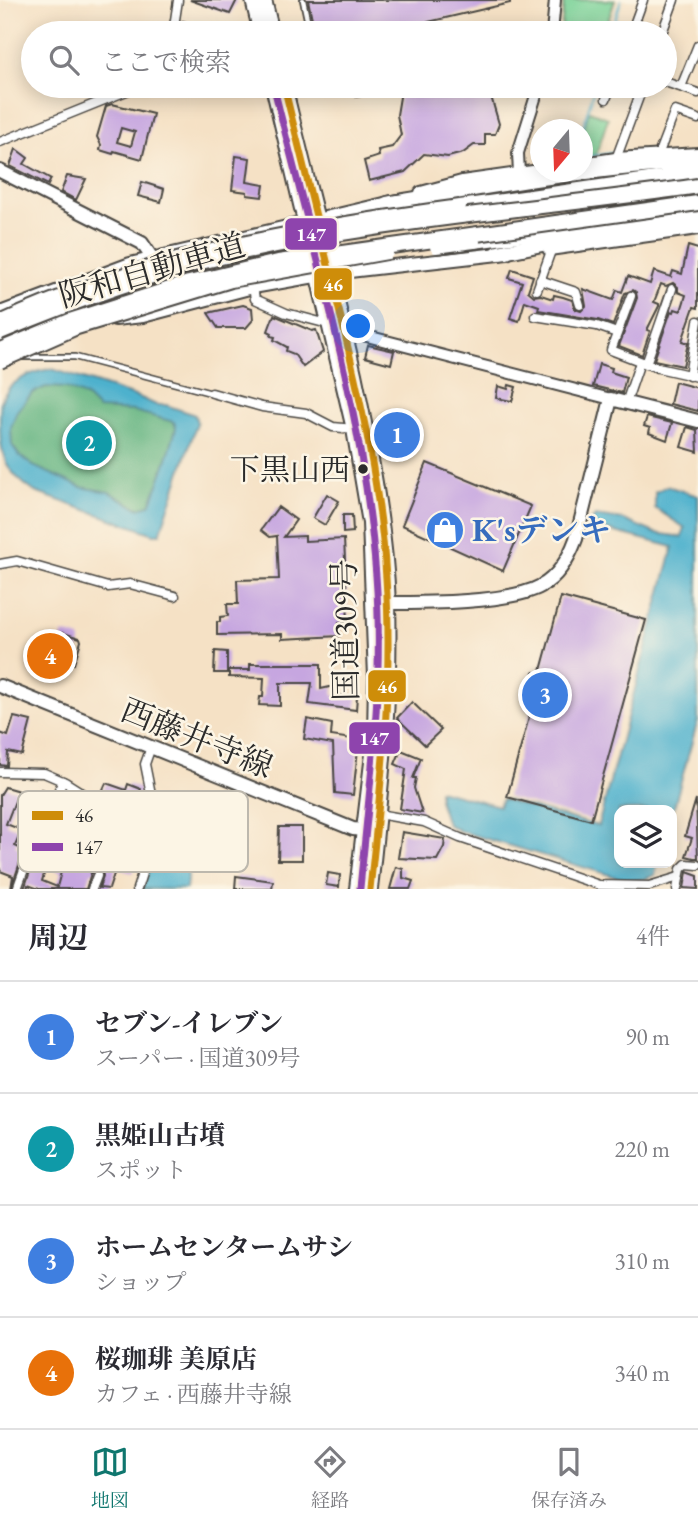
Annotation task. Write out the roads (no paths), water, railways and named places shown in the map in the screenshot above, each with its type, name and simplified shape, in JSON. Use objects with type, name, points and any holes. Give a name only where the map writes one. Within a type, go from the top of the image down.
[{"type":"highway","points":[[253,0],[258,21]]},
{"type":"highway","points":[[264,0],[269,21]]},
{"type":"highway","name":"国道309号","points":[[276,98],[325,274],[356,365],[376,484],[387,704],[378,814],[370,830],[357,889]]},
{"type":"highway","name":"国道309号","points":[[286,98],[310,221]]},
{"type":"highway","points":[[389,210],[574,174],[663,163],[698,163]]},
{"type":"highway","points":[[389,210],[459,202],[698,163]]},
{"type":"highway","name":"阪和自動車道","points":[[0,332],[105,291],[221,257],[380,228],[698,186]]},
{"type":"highway","name":"阪和自動車道","points":[[0,350],[70,321],[189,283],[278,262],[698,203]]},
{"type":"highway","points":[[498,253],[581,236],[698,220]]},
{"type":"highway","name":"国道309号","points":[[325,274],[328,324],[354,429],[380,603],[370,889]]},
{"type":"main road","points":[[593,163],[698,154]]},
{"type":"main road","points":[[0,171],[142,243],[152,258],[168,309]]},
{"type":"main road","points":[[0,321],[82,286],[122,273],[222,247],[389,210],[441,187],[530,172]]},
{"type":"main road","points":[[459,202],[698,172]]},
{"type":"main road","points":[[0,313],[152,258],[310,221],[389,210]]},
{"type":"main road","points":[[0,360],[77,328],[231,281],[401,251],[698,212]]},
{"type":"main road","points":[[0,344],[13,335],[54,318],[126,319],[253,287],[325,274],[698,228]]},
{"type":"main road","points":[[380,603],[520,594],[542,586],[558,572],[576,539],[611,400],[698,421]]},
{"type":"main road","name":"西藤井寺線","points":[[0,686],[353,829],[370,830]]},
{"type":"street","points":[[175,21],[178,0]]},
{"type":"street","points":[[553,21],[555,0]]},
{"type":"street","points":[[635,21],[643,0]]},
{"type":"street","points":[[666,21],[674,0]]},
{"type":"street","points":[[681,88],[698,45]]},
{"type":"street","points":[[677,86],[698,93]]},
{"type":"street","points":[[0,142],[109,98]]},
{"type":"street","points":[[519,174],[518,153],[535,98]]},
{"type":"street","points":[[617,159],[639,98]]},
{"type":"street","points":[[661,156],[660,150],[675,111],[698,119]]},
{"type":"street","points":[[537,290],[552,248]]},
{"type":"street","points":[[540,280],[576,292],[580,305]]},
{"type":"street","points":[[253,287],[255,299],[286,313],[328,324]]},
{"type":"street","points":[[626,403],[672,289]]},
{"type":"street","points":[[631,296],[611,350],[643,363],[694,377],[698,321]]},
{"type":"street","points":[[535,316],[597,326],[617,333]]},
{"type":"street","points":[[345,332],[611,400]]},
{"type":"street","points":[[212,393],[262,407],[306,413],[332,427],[354,429]]},
{"type":"street","points":[[0,564],[17,561],[108,587],[130,584],[175,596]]},
{"type":"street","points":[[150,791],[145,764],[151,747]]},
{"type":"street","points":[[0,772],[44,774],[79,791]]},
{"type":"street","points":[[58,791],[63,781]]},
{"type":"street","points":[[378,814],[424,822],[460,838],[599,885],[649,886],[679,877]]},
{"type":"street","points":[[677,889],[681,869],[685,864],[698,865]]},
{"type":"street","points":[[17,889],[21,872]]},
{"type":"street","points":[[137,889],[142,872]]},
{"type":"street","points":[[92,889],[97,876]]},
{"type":"lane","points":[[303,0],[307,21]]},
{"type":"lane","points":[[0,360],[75,357],[212,393]]},
{"type":"water","points":[[52,369],[156,405],[166,405],[195,415],[197,423],[160,534],[35,492],[11,471],[1,446],[1,402],[15,383]],"holes":[[[46,387],[66,388],[85,396],[98,409],[134,411],[174,422],[176,428],[150,505],[138,508],[109,492],[81,487],[33,466],[19,455],[12,445],[11,428],[17,411],[32,393]]]},
{"type":"water","points":[[667,486],[698,496],[698,720],[674,805],[614,805],[614,868],[657,868],[655,875],[630,881],[460,831],[447,824],[439,800],[439,790],[499,806],[502,799],[598,826],[673,547],[588,525],[595,516],[624,520],[655,533],[682,537],[685,528],[655,508],[655,492]]},
{"type":"water","points":[[148,872],[188,872],[186,889],[142,889]]},
{"type":"waterway","points":[[615,21],[621,0]]},
{"type":"waterway","points":[[585,119],[591,98]]},
{"type":"waterway","points":[[593,156],[612,153]]},
{"type":"place","name":"セブン-イレブン","points":[[397,435]]},
{"type":"place","name":"黒姫山古墳","points":[[89,443]]},
{"type":"place","name":"下黒山西","points":[[363,469]]},
{"type":"place","name":"K'sデンキ","points":[[445,530]]},
{"type":"place","name":"桜珈琲 美原店","points":[[50,656]]},
{"type":"place","name":"ホームセンタームサシ","points":[[545,695]]}]
